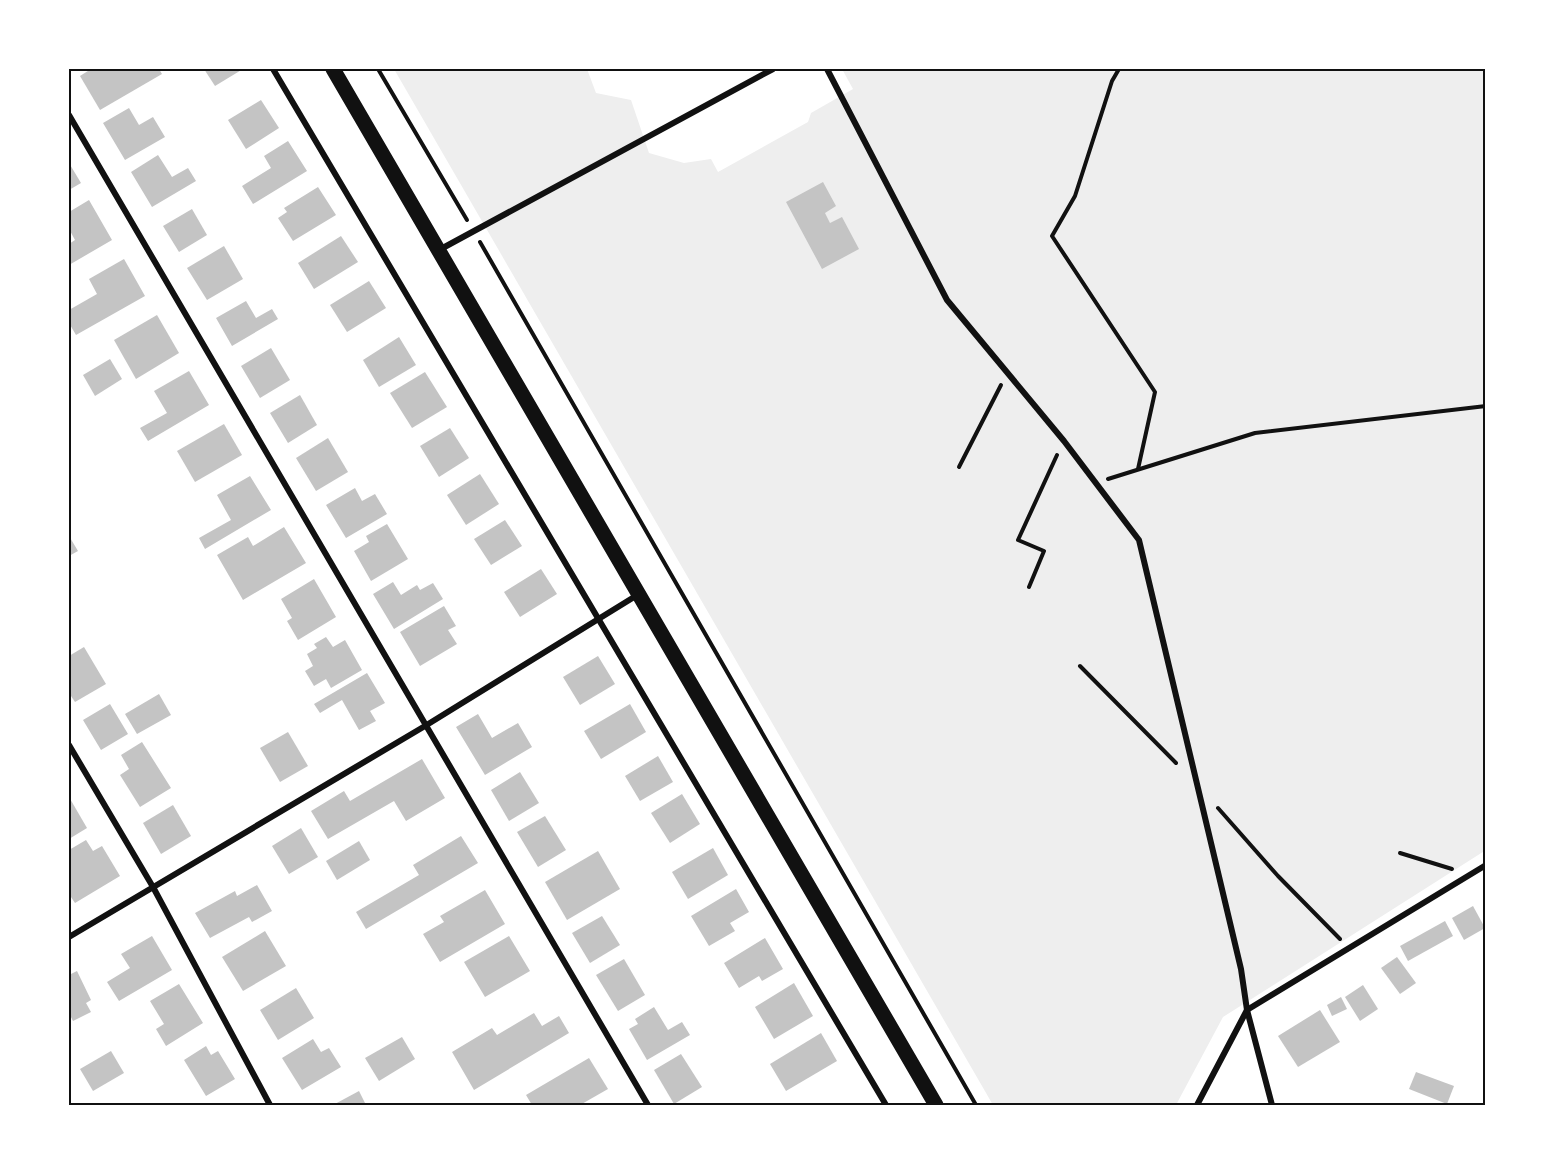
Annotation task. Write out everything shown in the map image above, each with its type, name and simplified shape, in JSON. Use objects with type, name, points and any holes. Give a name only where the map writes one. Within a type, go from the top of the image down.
[{"type":"main road","points":[[333,69],[936,1105]]},
{"type":"street","points":[[273,69],[886,1105]]},
{"type":"street","points":[[439,250],[773,69]]},
{"type":"street","points":[[827,69],[947,300],[1064,441],[1139,540],[1240,969],[1246,1010],[1272,1105]]},
{"type":"street","points":[[69,115],[648,1105]]},
{"type":"street","points":[[69,936],[425,726],[639,594]]},
{"type":"street","points":[[69,745],[153,887],[270,1105]]},
{"type":"street","points":[[1197,1105],[1246,1010],[1486,865]]},
{"type":"path","points":[[378,69],[976,1105]]},
{"type":"path","points":[[1119,69],[1112,81],[1075,196],[1052,236],[1155,392],[1138,468]]},
{"type":"path","points":[[959,467],[1007,374]]},
{"type":"path","points":[[1097,483],[1138,468],[1256,433],[1486,406]]},
{"type":"path","points":[[1029,587],[1044,551],[1017,540],[1064,441]]},
{"type":"path","points":[[1400,853],[1470,875]]},
{"type":"shaded area","points":[[394,69],[587,69],[596,93],[631,100],[649,153],[684,163],[711,159],[718,172],[808,122],[811,113],[853,89],[842,69],[1486,69],[1486,850],[1223,1017],[1176,1105],[993,1105]]},
{"type":"building","points":[[91,69],[159,69],[162,74],[100,110],[80,76]]},
{"type":"building","points":[[204,69],[243,69],[215,86]]},
{"type":"building","points":[[261,100],[279,128],[246,149],[228,120]]},
{"type":"building","points":[[129,108],[139,125],[153,117],[165,137],[125,160],[103,123]]},
{"type":"building","points":[[288,141],[307,171],[253,204],[242,186],[271,168],[264,156]]},
{"type":"building","points":[[158,155],[172,177],[188,168],[196,181],[152,207],[131,172]]},
{"type":"building","points":[[69,163],[81,183],[69,190]]},
{"type":"building","points":[[823,182],[836,206],[825,213],[830,223],[842,217],[859,249],[822,269],[786,202]]},
{"type":"building","points":[[318,187],[336,215],[293,241],[278,218],[287,212],[284,208]]},
{"type":"building","points":[[89,200],[112,240],[69,265],[69,244],[75,240],[69,229],[69,212]]},
{"type":"building","points":[[192,209],[207,235],[179,252],[163,226]]},
{"type":"building","points":[[341,236],[358,262],[314,289],[298,263]]},
{"type":"building","points":[[224,246],[243,279],[207,300],[187,268]]},
{"type":"building","points":[[124,259],[145,296],[76,335],[69,323],[69,310],[97,294],[89,279]]},
{"type":"building","points":[[369,281],[386,308],[347,332],[330,305]]},
{"type":"building","points":[[246,301],[256,318],[272,309],[278,319],[232,346],[216,318]]},
{"type":"building","points":[[157,315],[179,353],[136,379],[114,340]]},
{"type":"building","points":[[399,337],[416,365],[379,387],[363,360]]},
{"type":"building","points":[[271,348],[290,380],[260,398],[241,366]]},
{"type":"building","points":[[110,359],[122,379],[95,396],[83,375]]},
{"type":"building","points":[[189,371],[209,405],[148,441],[140,428],[167,413],[154,391]]},
{"type":"building","points":[[425,372],[447,407],[412,428],[390,393]]},
{"type":"building","points":[[300,395],[317,425],[288,443],[270,413]]},
{"type":"building","points":[[224,424],[242,455],[195,482],[177,451]]},
{"type":"building","points":[[450,428],[469,458],[439,477],[420,446]]},
{"type":"building","points":[[328,438],[348,472],[316,491],[296,458]]},
{"type":"building","points":[[480,474],[499,504],[466,525],[447,495]]},
{"type":"building","points":[[250,476],[271,510],[205,549],[199,538],[231,520],[217,495]]},
{"type":"building","points":[[355,488],[362,501],[375,494],[387,514],[346,538],[326,505]]},
{"type":"building","points":[[505,520],[522,546],[491,565],[474,539]]},
{"type":"building","points":[[387,524],[408,559],[371,581],[354,551],[369,542],[366,536]]},
{"type":"building","points":[[284,527],[306,563],[243,600],[217,555],[248,537],[253,546]]},
{"type":"building","points":[[69,536],[78,551],[69,556]]},
{"type":"building","points":[[541,569],[557,594],[520,617],[504,592]]},
{"type":"building","points":[[314,579],[336,617],[298,640],[287,621],[292,618],[281,599]]},
{"type":"building","points":[[393,582],[401,595],[417,585],[420,590],[433,583],[443,599],[394,629],[373,594]]},
{"type":"building","points":[[444,606],[456,626],[448,630],[457,644],[420,666],[400,632]]},
{"type":"building","points":[[326,637],[333,647],[345,640],[362,670],[331,688],[326,679],[314,686],[305,671],[313,666],[307,654],[317,648],[314,644]]},
{"type":"building","points":[[84,647],[106,684],[75,702],[69,693],[69,656]]},
{"type":"building","points":[[598,656],[615,684],[580,705],[563,677]]},
{"type":"building","points":[[367,673],[385,703],[370,711],[376,721],[359,730],[342,700],[320,713],[314,704]]},
{"type":"building","points":[[159,694],[171,715],[137,734],[125,714]]},
{"type":"building","points":[[110,704],[128,734],[101,750],[83,720]]},
{"type":"building","points":[[630,704],[646,732],[601,759],[584,731]]},
{"type":"building","points":[[478,714],[492,738],[518,723],[532,747],[485,775],[456,727]]},
{"type":"building","points":[[288,732],[308,766],[280,782],[260,748]]},
{"type":"building","points":[[142,742],[171,788],[140,807],[120,775],[129,769],[121,755]]},
{"type":"building","points":[[658,756],[673,782],[640,801],[625,776]]},
{"type":"building","points":[[422,759],[445,798],[406,821],[394,801],[328,839],[311,811],[344,791],[350,801]]},
{"type":"building","points":[[520,772],[539,803],[509,821],[491,790]]},
{"type":"building","points":[[682,794],[700,824],[670,843],[651,813]]},
{"type":"building","points":[[69,797],[87,828],[69,839]]},
{"type":"building","points":[[173,805],[191,836],[161,854],[143,823]]},
{"type":"building","points":[[545,816],[566,850],[538,867],[517,832]]},
{"type":"building","points":[[301,828],[318,857],[289,874],[272,846]]},
{"type":"building","points":[[461,836],[478,863],[366,929],[356,912],[419,875],[413,865]]},
{"type":"building","points":[[86,840],[93,851],[102,846],[120,876],[75,903],[69,894],[69,850]]},
{"type":"building","points":[[359,841],[370,860],[337,880],[326,861]]},
{"type":"building","points":[[713,848],[728,875],[688,899],[672,872]]},
{"type":"building","points":[[598,851],[620,889],[567,920],[545,882]]},
{"type":"building","points":[[257,885],[272,911],[252,922],[249,917],[210,938],[195,913],[235,891],[237,896]]},
{"type":"building","points":[[736,889],[749,912],[730,923],[735,931],[709,946],[691,916]]},
{"type":"building","points":[[485,890],[505,924],[440,962],[423,934],[444,922],[440,916]]},
{"type":"building","points":[[1473,906],[1485,928],[1464,940],[1452,918]]},
{"type":"building","points":[[602,916],[620,945],[590,963],[572,933]]},
{"type":"building","points":[[1445,921],[1453,936],[1408,961],[1400,946]]},
{"type":"building","points":[[265,931],[286,966],[243,991],[222,957]]},
{"type":"building","points":[[152,936],[172,970],[119,1001],[107,982],[130,968],[121,954]]},
{"type":"building","points":[[509,936],[530,971],[485,997],[464,962]]},
{"type":"building","points":[[765,938],[783,969],[762,981],[759,976],[739,988],[724,963]]},
{"type":"building","points":[[1397,957],[1416,983],[1400,994],[1381,968]]},
{"type":"building","points":[[624,959],[645,995],[618,1011],[596,975]]},
{"type":"building","points":[[77,971],[91,1000],[86,1003],[91,1012],[73,1021],[69,1013],[69,975]]},
{"type":"building","points":[[794,983],[813,1016],[774,1039],[755,1007]]},
{"type":"building","points":[[179,984],[203,1023],[166,1046],[156,1029],[164,1024],[150,1001]]},
{"type":"building","points":[[1363,985],[1378,1009],[1360,1021],[1345,997]]},
{"type":"building","points":[[296,988],[314,1018],[278,1040],[260,1010]]},
{"type":"building","points":[[1341,997],[1347,1009],[1332,1016],[1327,1005]]},
{"type":"building","points":[[654,1007],[668,1030],[682,1022],[690,1035],[647,1060],[629,1029],[638,1024],[635,1019]]},
{"type":"building","points":[[1320,1010],[1340,1042],[1298,1067],[1278,1036]]},
{"type":"building","points":[[534,1013],[542,1026],[559,1016],[569,1033],[474,1090],[452,1052],[492,1028],[497,1035]]},
{"type":"building","points":[[821,1033],[837,1061],[786,1091],[770,1064]]},
{"type":"building","points":[[402,1037],[415,1059],[379,1081],[365,1058]]},
{"type":"building","points":[[313,1039],[321,1052],[329,1048],[341,1067],[302,1090],[282,1058]]},
{"type":"building","points":[[206,1046],[211,1055],[218,1051],[235,1079],[206,1096],[184,1060]]},
{"type":"building","points":[[111,1051],[124,1073],[93,1091],[80,1069]]},
{"type":"building","points":[[681,1054],[702,1087],[674,1104],[654,1070]]},
{"type":"building","points":[[589,1058],[608,1089],[580,1105],[532,1105],[526,1095]]},
{"type":"building","points":[[1416,1072],[1454,1086],[1447,1104],[1409,1089]]},
{"type":"building","points":[[359,1091],[366,1105],[333,1105]]}]
